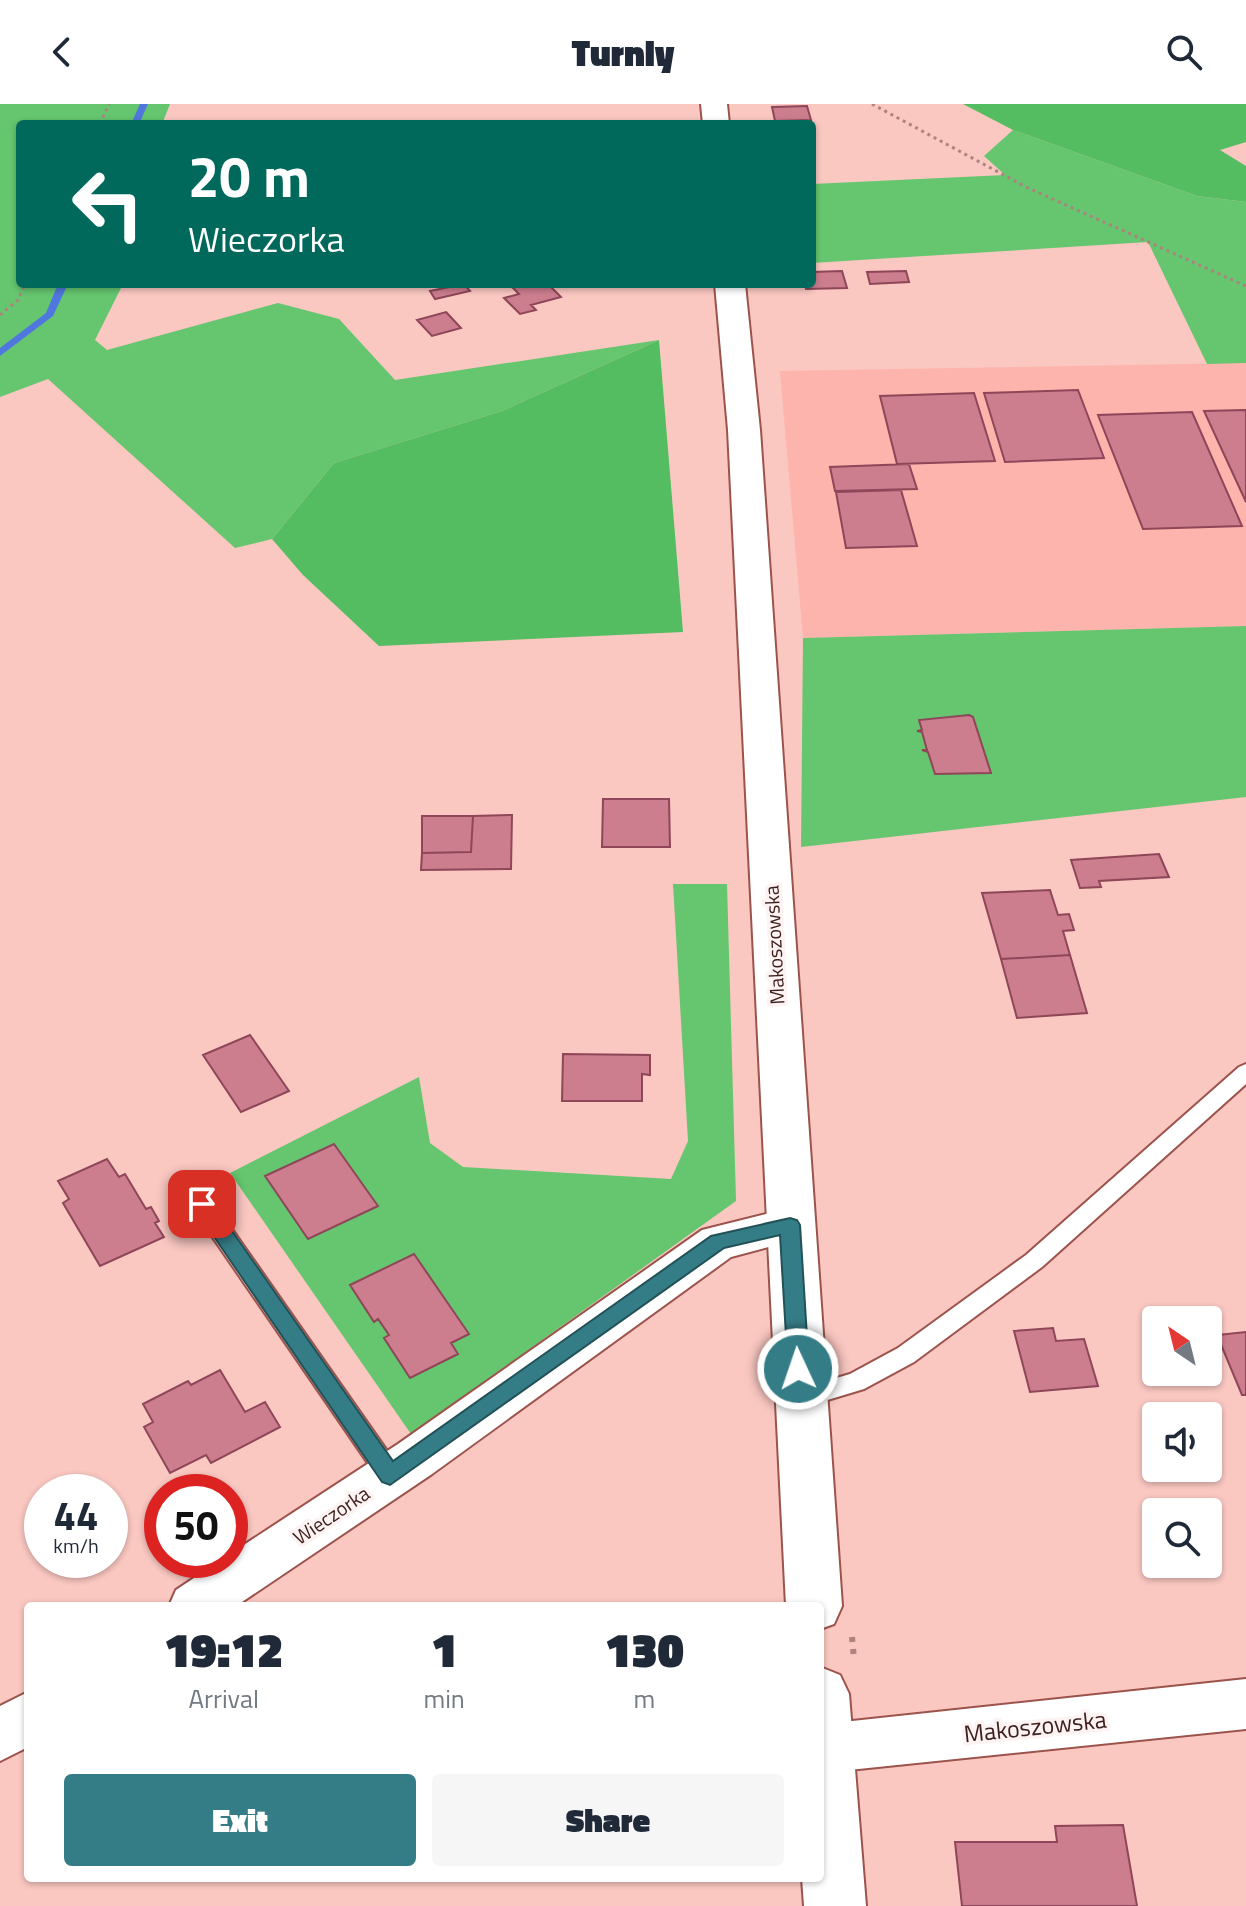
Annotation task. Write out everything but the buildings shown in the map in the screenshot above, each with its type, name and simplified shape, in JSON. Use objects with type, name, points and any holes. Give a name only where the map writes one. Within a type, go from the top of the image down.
[{"type":"main road","name":"Makoszowska","points":[[730,288],[746,461],[814,1602]]},
{"type":"main road","name":"Makoszowska","points":[[824,1749],[835,1906]]},
{"type":"street","name":"Wieczorka","points":[[200,1602],[390,1475],[718,1242],[790,1225]]},
{"type":"street","name":"Makoszowska","points":[[824,1721],[1246,1704]]},
{"type":"street","points":[[0,1736],[24,1720]]},
{"type":"lane","points":[[800,1398],[856,1382],[906,1355],[983,1299],[1034,1261],[1246,1072]]},
{"type":"lane","points":[[202,1204],[390,1475]]},
{"type":"path","points":[[872,104],[1026,187],[1246,286]]},
{"type":"path","points":[[0,315],[18,300],[23,288]]},
{"type":"shaded area","points":[[1246,363],[1246,626],[803,638],[780,371]]},
{"type":"green space","points":[[0,104],[170,104],[164,120],[16,120],[16,288],[121,288],[95,340],[107,350],[278,303],[339,319],[395,380],[659,340],[502,411],[334,463],[272,539],[235,548],[48,379],[0,397]]},
{"type":"green space","points":[[963,104],[1246,104],[1246,142],[1220,150],[1246,166],[1246,202],[1197,196],[1013,130]]},
{"type":"green space","points":[[1013,130],[1197,196],[1246,202],[1246,363],[1207,364],[1148,242],[816,263],[816,184],[1005,175],[984,156]]},
{"type":"green space","points":[[659,340],[683,632],[379,646],[303,575],[272,539],[334,463],[502,411]]},
{"type":"green space","points":[[1246,626],[1246,797],[801,847],[803,638]]},
{"type":"green space","points":[[673,884],[727,884],[736,1201],[411,1434],[230,1173],[419,1077],[430,1143],[463,1167],[671,1179],[688,1141]]},
{"type":"waterway","points":[[137,120],[144,104]]},
{"type":"waterway","points":[[0,353],[50,314],[61,288]]},
{"type":"route","points":[[202,1204],[390,1475],[718,1242],[790,1225],[798,1369]]}]
